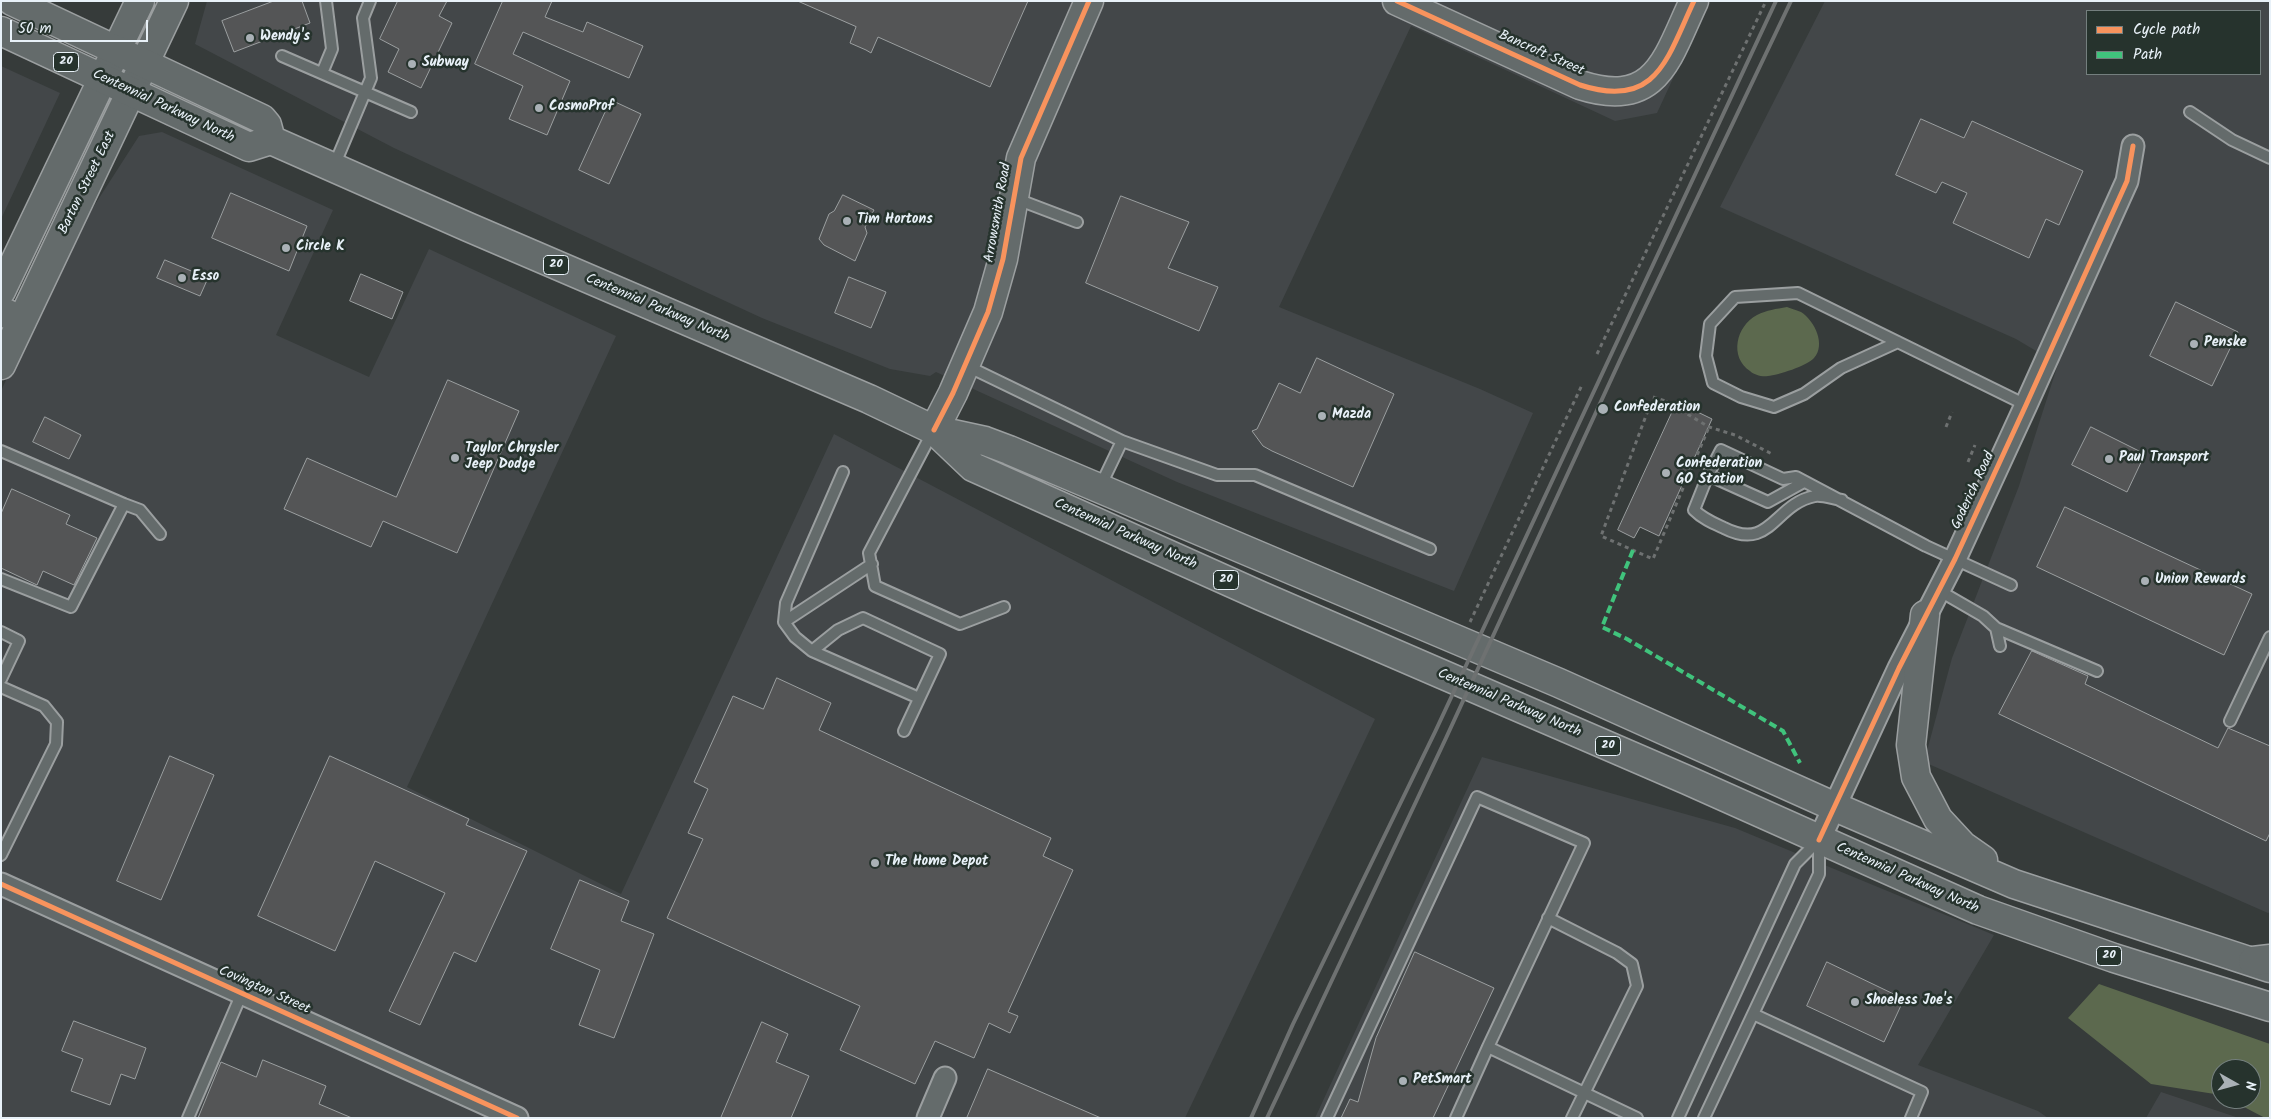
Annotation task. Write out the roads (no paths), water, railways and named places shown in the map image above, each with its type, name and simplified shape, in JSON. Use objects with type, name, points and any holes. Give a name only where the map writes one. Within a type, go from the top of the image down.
[{"type":"main road","name":"20","points":[[12,1],[262,119],[267,125],[271,140]]},
{"type":"main road","points":[[1,291],[140,1]]},
{"type":"main road","name":"Barton Street East","points":[[1,365],[12,316],[131,93],[174,1]]},
{"type":"main road","name":"Arrowsmith Road","points":[[934,430],[966,365],[991,304],[1003,259],[1021,158],[1089,1]]},
{"type":"main road","name":"Bancroft Street","points":[[1397,1],[1580,85],[1598,91],[1617,92],[1629,91],[1647,84],[1663,66],[1694,1]]},
{"type":"main road","name":"Centennial Parkway North","points":[[1,31],[249,148],[271,140],[333,169],[869,400],[934,430],[985,441],[1100,489],[1559,683],[1833,806],[2014,884],[2264,963]]},
{"type":"main road","name":"Centennial Parkway North","points":[[934,430],[973,467],[1261,596],[1687,780],[1978,910],[2114,958],[2270,1007]]},
{"type":"main road","points":[[1926,615],[1911,745],[1916,777],[1938,819],[1963,846],[2014,884]]},
{"type":"street","name":"Goderich Road","points":[[1819,840],[1833,806],[1938,590],[1955,559],[2026,405],[2127,180],[2133,146]]},
{"type":"street","name":"Covington Street","points":[[1,884],[517,1118]]},
{"type":"street","points":[[928,1118],[945,1078]]},
{"type":"lane","points":[[322,73],[332,49],[326,1]]},
{"type":"lane","points":[[333,169],[371,78],[363,18],[370,1]]},
{"type":"lane","points":[[282,56],[411,112]]},
{"type":"lane","points":[[2190,112],[2232,140],[2270,158]]},
{"type":"lane","points":[[1013,198],[1077,222]]},
{"type":"lane","points":[[1898,342],[1841,368],[1804,394],[1774,407],[1741,397],[1713,383],[1706,356],[1710,324],[1735,297],[1798,293],[1898,342],[2026,405]]},
{"type":"lane","points":[[966,365],[1122,441],[1217,475],[1255,475],[1430,549]]},
{"type":"lane","points":[[934,430],[870,554],[875,586],[960,624],[1004,607]]},
{"type":"lane","points":[[1100,489],[1122,441]]},
{"type":"lane","points":[[1842,500],[1816,496],[1794,504],[1764,532],[1750,536],[1736,534],[1700,517],[1694,510],[1708,475],[1721,450],[1783,480],[1796,477],[1842,500],[1926,546],[2011,585]]},
{"type":"lane","points":[[1,451],[140,510],[160,534]]},
{"type":"lane","points":[[843,472],[786,603],[784,622],[795,637],[812,651],[919,698]]},
{"type":"lane","points":[[1708,475],[1768,502],[1804,482]]},
{"type":"lane","points":[[1,579],[71,607],[124,504]]},
{"type":"lane","points":[[784,622],[872,564]]},
{"type":"lane","points":[[1938,590],[1983,616],[1996,628],[2098,672]]},
{"type":"lane","points":[[812,651],[838,630],[863,618],[940,654],[904,731]]},
{"type":"lane","points":[[1996,628],[2000,646]]},
{"type":"lane","points":[[1,632],[19,641],[1,679]]},
{"type":"lane","points":[[2230,721],[2270,637]]},
{"type":"lane","points":[[1,687],[44,706],[57,722],[56,744],[1,855]]},
{"type":"lane","points":[[1327,1118],[1476,797],[1584,843],[1456,1118]]},
{"type":"lane","points":[[1704,1118],[1819,874],[1819,840]]},
{"type":"lane","points":[[1678,1118],[1795,864],[1819,840]]},
{"type":"lane","points":[[1548,918],[1618,953],[1632,964],[1636,986],[1572,1118]]},
{"type":"lane","points":[[188,1118],[242,994]]},
{"type":"lane","points":[[1753,1014],[1922,1092],[1911,1118]]},
{"type":"lane","points":[[1488,1047],[1637,1118]]},
{"type":"railway","points":[[1251,1118],[1293,1024],[1435,732],[1776,1]]},
{"type":"railway","points":[[1267,1118],[1446,738],[1621,358],[1791,1]]},
{"type":"place","name":"Wendy's","points":[[250,38]]},
{"type":"place","name":"Subway","points":[[412,64]]},
{"type":"place","name":"CosmoProf","points":[[539,108]]},
{"type":"place","name":"Tim Hortons","points":[[847,221]]},
{"type":"place","name":"Circle K","points":[[286,248]]},
{"type":"place","name":"Esso","points":[[182,278]]},
{"type":"place","name":"Penske","points":[[2194,344]]},
{"type":"place","name":"Confederation","points":[[1603,409]]},
{"type":"place","name":"Mazda","points":[[1322,416]]},
{"type":"place","name":"Taylor Chrysler Jeep Dodge","points":[[455,458]]},
{"type":"place","name":"Paul Transport","points":[[2109,459]]},
{"type":"place","name":"Confederation GO Station","points":[[1666,473]]},
{"type":"place","name":"Union Rewards","points":[[2145,581]]},
{"type":"place","name":"The Home Depot","points":[[875,863]]},
{"type":"place","name":"Shoeless Joe's","points":[[1855,1002]]},
{"type":"place","name":"PetSmart","points":[[1403,1081]]}]
